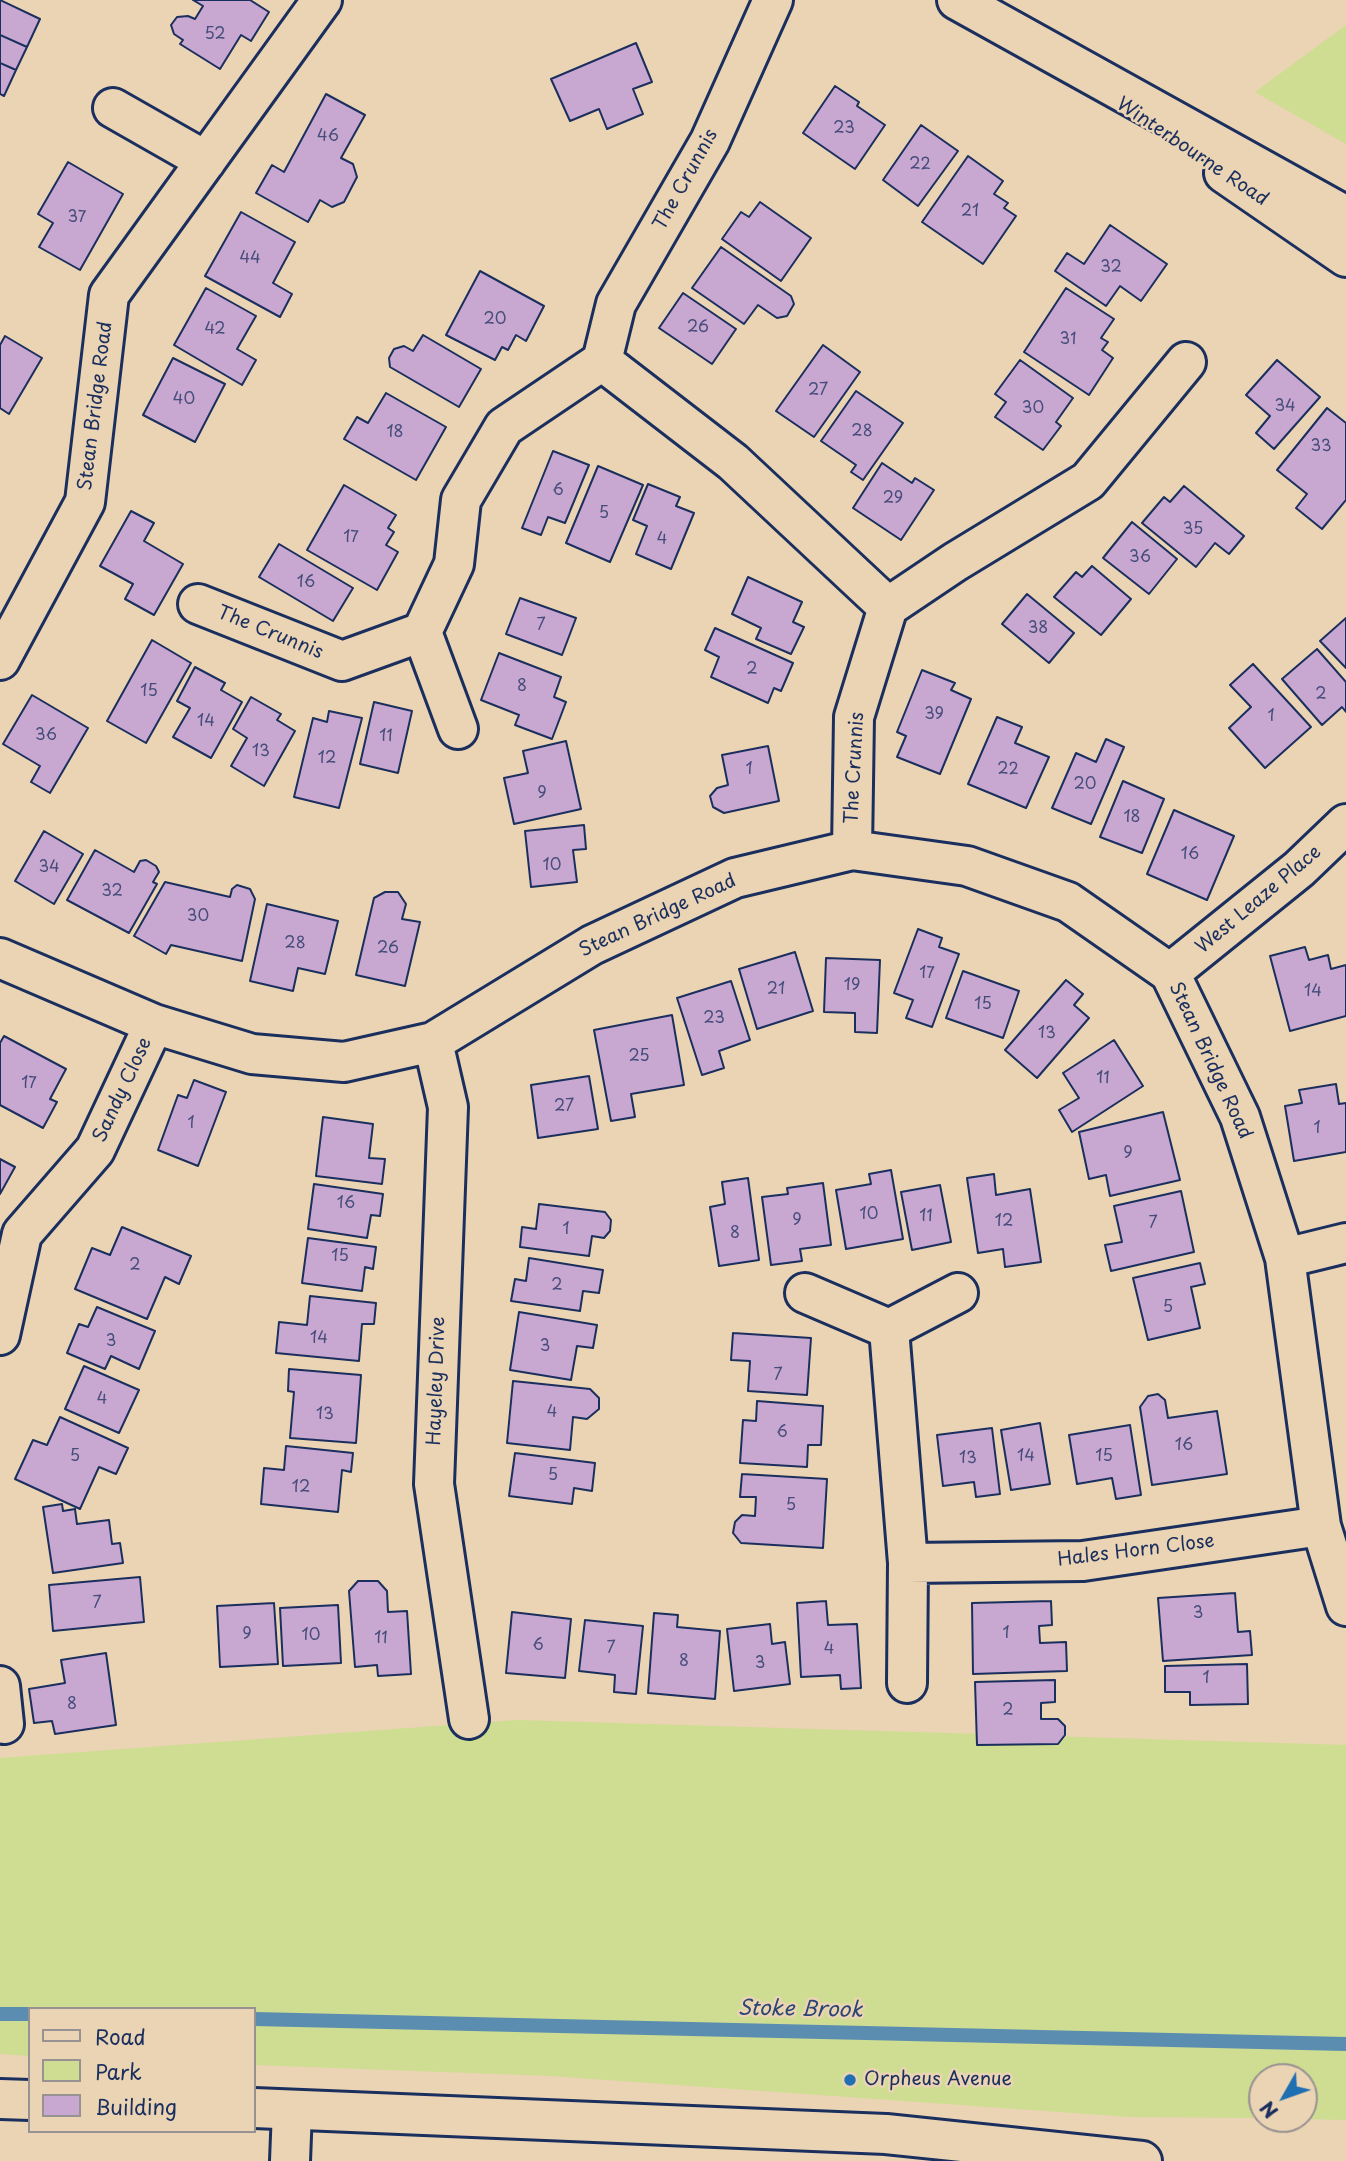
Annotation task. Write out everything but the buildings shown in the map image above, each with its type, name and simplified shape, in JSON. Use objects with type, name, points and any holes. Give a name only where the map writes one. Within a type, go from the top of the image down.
[{"type":"street","name":"Stean Bridge Road","points":[[0,660],[85,502],[109,295],[321,0]]},
{"type":"street","name":"The Crunnis","points":[[602,360],[616,304],[710,141],[773,0]]},
{"type":"street","name":"Winterbourne Road","points":[[957,0],[1346,216]]},
{"type":"street","name":"Winterbourne Road","points":[[1038,46],[1346,257]]},
{"type":"street","points":[[113,108],[206,161]]},
{"type":"street","points":[[458,729],[422,632],[454,564],[461,500],[504,428],[602,360],[733,462],[888,607],[955,562],[1088,481],[1186,362]]},
{"type":"street","name":"The Crunnis","points":[[198,604],[342,661],[422,632]]},
{"type":"street","name":"The Crunnis","points":[[852,850],[854,717],[888,607]]},
{"type":"street","name":"West Leaze Place","points":[[1170,974],[1299,869],[1346,824]]},
{"type":"street","name":"Stean Bridge Road","points":[[0,957],[153,1024],[252,1054],[344,1062],[433,1042],[592,944],[723,883],[852,850],[967,866],[1068,902],[1170,974],[1240,1117],[1285,1258],[1321,1526],[1346,1606]]},
{"type":"street","name":"Sandy Close","points":[[0,1335],[22,1234],[95,1150],[153,1024]]},
{"type":"street","name":"Hayeley Drive","points":[[433,1042],[448,1107],[434,1484],[469,1719]]},
{"type":"street","points":[[1285,1258],[1346,1243]]},
{"type":"street","points":[[805,1293],[889,1329]]},
{"type":"street","points":[[889,1329],[958,1293]]},
{"type":"street","points":[[889,1329],[908,1563],[907,1683]]},
{"type":"street","name":"Hales Horn Close","points":[[908,1563],[1083,1561],[1321,1526]]},
{"type":"street","points":[[0,1686],[4,1724]]},
{"type":"street","points":[[0,2099],[28,2100]]},
{"type":"street","points":[[256,2108],[886,2134],[1142,2161]]},
{"type":"street","points":[[290,2161],[292,2110]]},
{"type":"green space","points":[[1346,25],[1346,144],[1255,92]]},
{"type":"green space","points":[[517,1720],[1346,1745],[1346,2120],[1318,2119],[1318,2063],[1248,2063],[1248,2118],[1130,2117],[550,2076],[256,2065],[256,2007],[28,2007],[28,2056],[0,2054],[0,1758]]},
{"type":"waterway","name":"Stoke Brook","points":[[0,2014],[28,2014]]},
{"type":"waterway","name":"Stoke Brook","points":[[256,2019],[1346,2044]]},
{"type":"place","name":"Orpheus Avenue","points":[[850,2080]]}]
